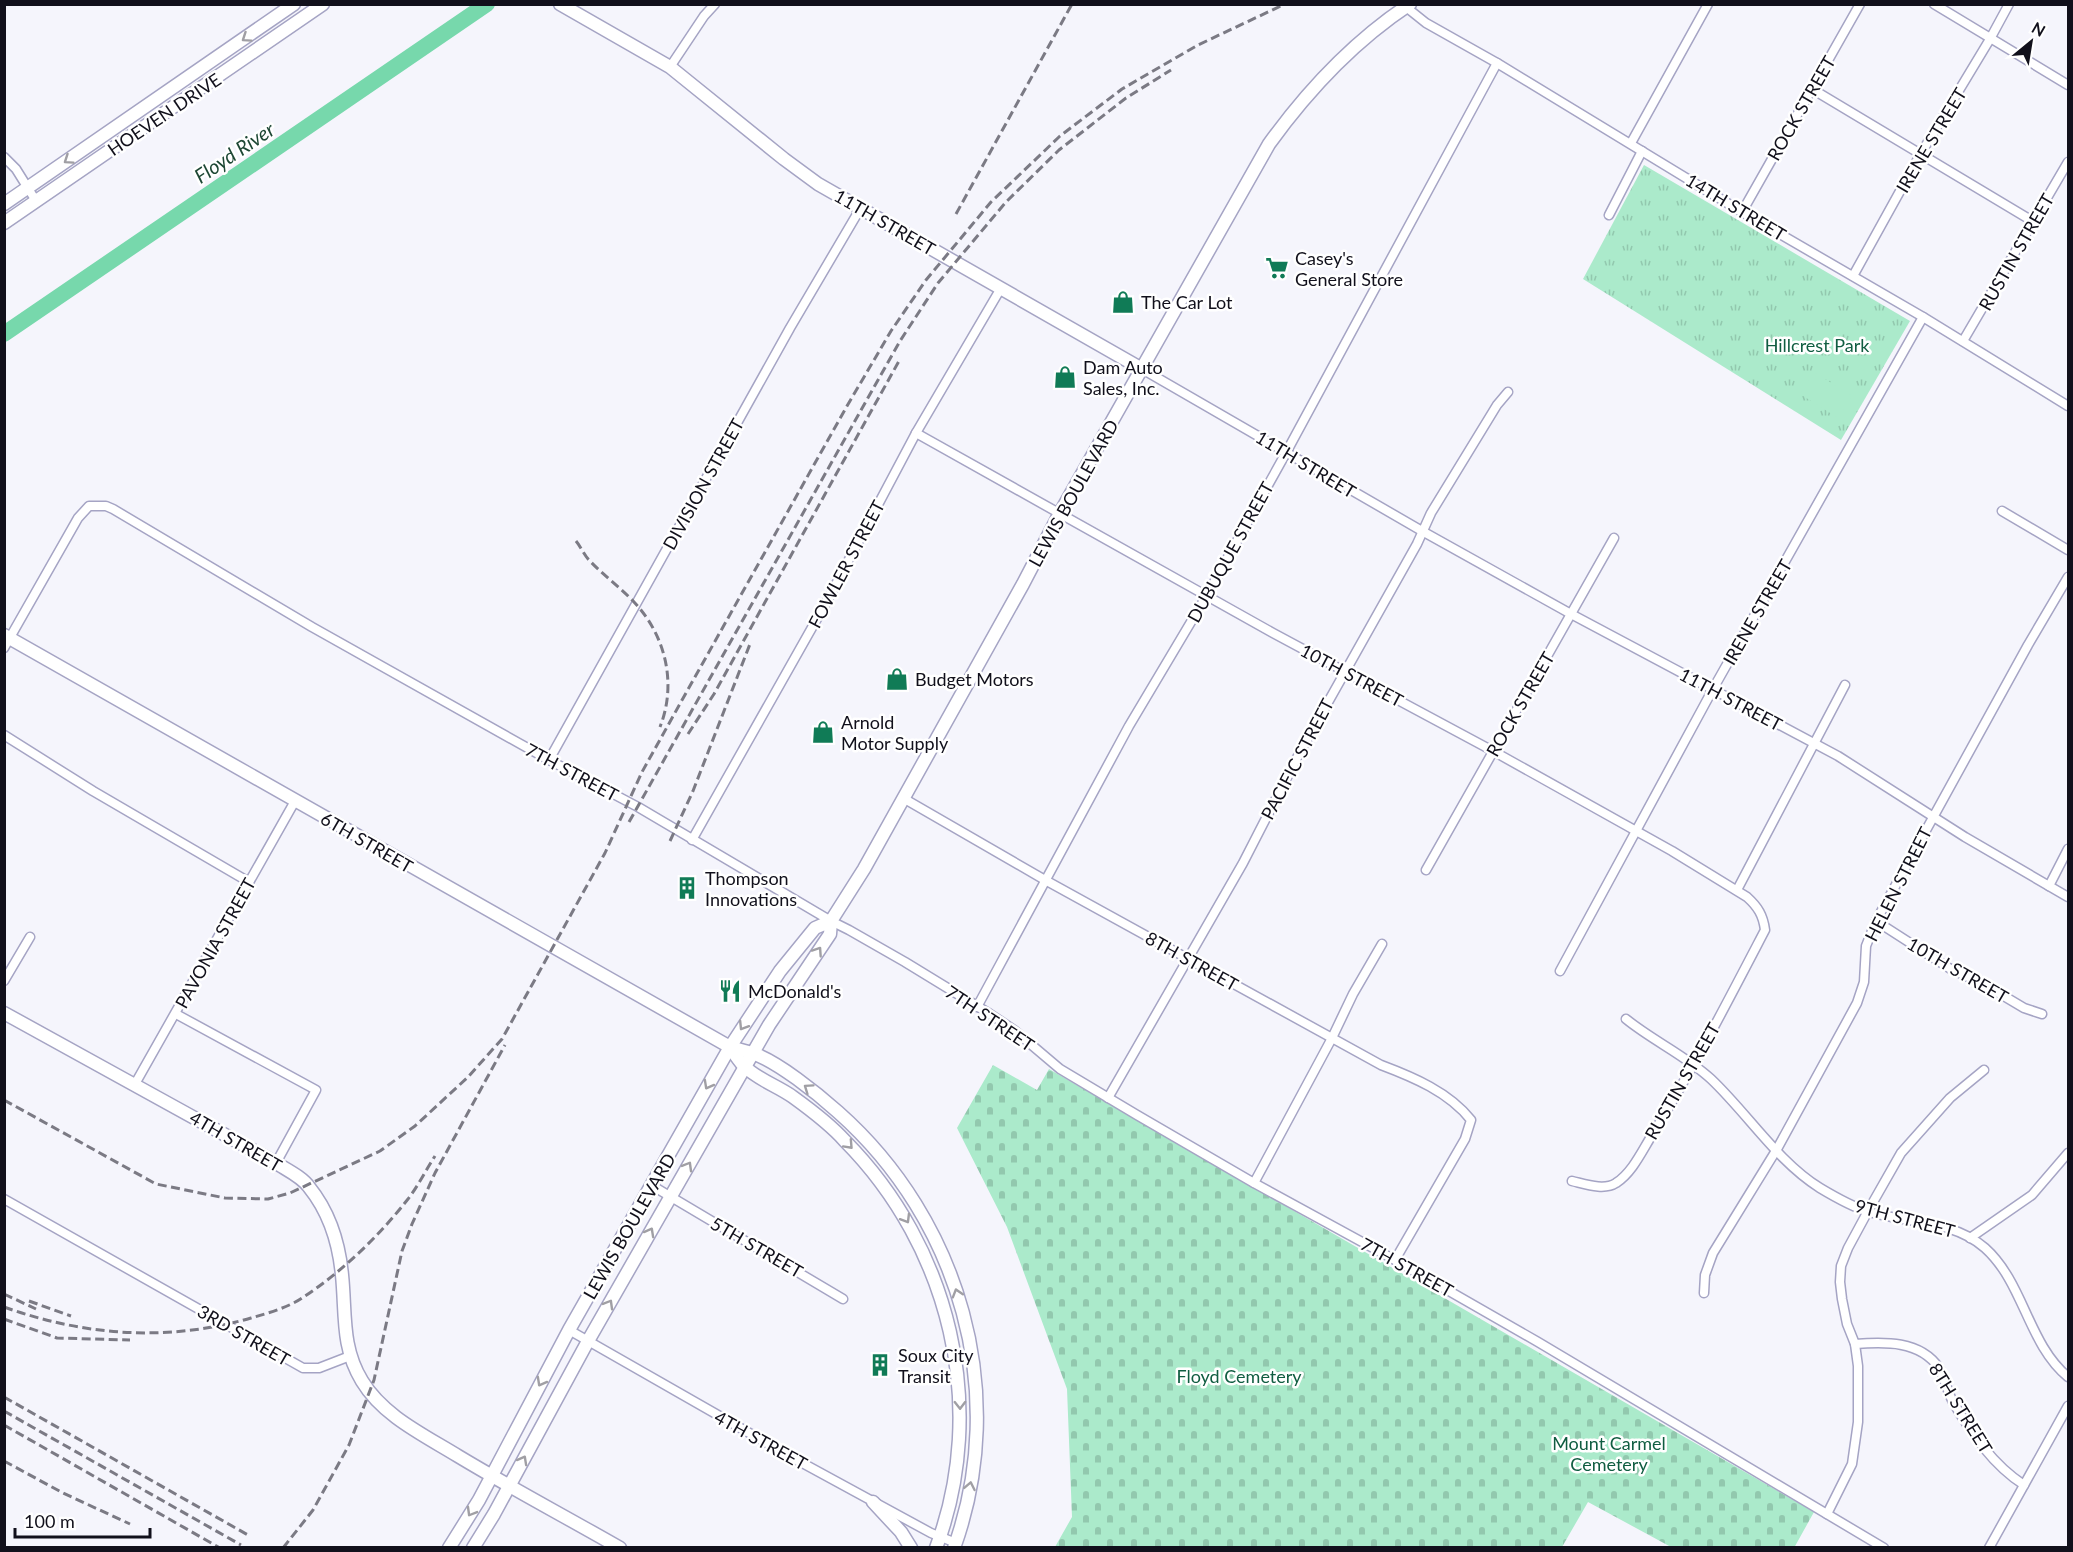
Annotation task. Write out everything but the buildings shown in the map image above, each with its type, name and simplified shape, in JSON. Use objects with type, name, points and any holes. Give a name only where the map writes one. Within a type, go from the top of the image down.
[{"type":"main road","name":"HOEVEN DRIVE","points":[[4,204],[294,4]]},
{"type":"main road","name":"HOEVEN DRIVE","points":[[4,224],[323,4]]},
{"type":"main road","name":"11TH STREET","points":[[560,4],[670,67],[818,184],[1142,369]]},
{"type":"main road","name":"LEWIS BOULEVARD","points":[[474,1548],[588,1341],[769,1025],[830,934],[831,921],[864,869],[1023,584],[1060,513],[1269,144],[1288,118],[1339,60],[1374,30],[1408,6]]},
{"type":"main road","name":"6TH STREET","points":[[7,640],[729,1047],[753,1053],[825,1099],[860,1132],[899,1178],[934,1234],[947,1262],[965,1317],[971,1348],[977,1438],[972,1480],[965,1514],[955,1545]]},
{"type":"main road","name":"LEWIS BOULEVARD","points":[[448,1548],[462,1529],[569,1330],[729,1047],[780,971],[815,928],[831,921]]},
{"type":"main road","name":"4TH STREET","points":[[4,1013],[276,1163],[309,1186],[330,1221],[338,1244],[345,1336],[350,1356]]},
{"type":"main road","name":"6TH STREET","points":[[729,1047],[745,1067],[792,1096],[845,1140],[873,1171],[897,1205],[928,1261],[939,1289],[948,1324],[960,1388],[955,1476],[938,1542]]},
{"type":"main road","points":[[350,1356],[361,1380],[380,1404],[398,1419],[490,1475],[620,1548]]},
{"type":"main road","points":[[873,1502],[901,1532],[911,1548]]},
{"type":"street","points":[[670,67],[704,16],[715,4]]},
{"type":"street","points":[[1631,143],[1708,4]]},
{"type":"street","name":"ROCK STREET","points":[[1742,212],[1860,4]]},
{"type":"street","points":[[1934,4],[2068,85]]},
{"type":"street","name":"IRENE STREET","points":[[1853,276],[1920,155],[2010,4]]},
{"type":"street","name":"14TH STREET","points":[[1408,6],[1426,23],[1631,143],[1742,212],[1964,341],[2068,406]]},
{"type":"street","name":"DUBUQUE STREET","points":[[977,1007],[1129,726],[1207,596],[1287,452],[1497,63]]},
{"type":"street","points":[[1812,89],[2034,222]]},
{"type":"street","points":[[1609,215],[1642,151]]},
{"type":"street","points":[[4,157],[16,169],[36,201]]},
{"type":"street","name":"RUSTIN STREET","points":[[1964,341],[2068,162]]},
{"type":"street","name":"DIVISION STREET","points":[[549,760],[790,328],[860,209]]},
{"type":"street","name":"FOWLER STREET","points":[[692,840],[827,601],[916,433],[1001,288]]},
{"type":"street","name":"IRENE STREET","points":[[1560,971],[1713,689],[1923,317]]},
{"type":"street","name":"11TH STREET","points":[[1142,369],[1325,476],[1571,614],[1838,756],[2068,897]]},
{"type":"street","name":"PACIFIC STREET","points":[[1108,1098],[1243,863],[1344,670],[1431,513],[1491,415],[1508,392]]},
{"type":"street","name":"10TH STREET","points":[[916,433],[1273,633],[1493,751],[1737,890],[1758,906],[1764,919],[1763,934]]},
{"type":"street","name":"7TH STREET","points":[[7,640],[78,518],[89,506],[106,506],[114,509],[308,624],[549,760],[638,807],[831,921],[868,940],[1014,1030],[1060,1069],[1108,1098],[1395,1260],[1884,1548]]},
{"type":"street","points":[[2002,511],[2068,550]]},
{"type":"street","name":"ROCK STREET","points":[[1426,870],[1614,538]]},
{"type":"street","name":"HELEN STREET","points":[[1704,1293],[1705,1275],[1713,1253],[1777,1149],[1857,1003],[1864,982],[1866,945],[1876,921],[2028,645],[2068,578]]},
{"type":"street","points":[[1737,890],[1845,685]]},
{"type":"street","points":[[4,735],[93,791],[249,882]]},
{"type":"street","name":"8TH STREET","points":[[903,798],[1045,880],[1381,1065],[1406,1075],[1443,1095],[1462,1109],[1471,1120],[1465,1139],[1395,1260]]},
{"type":"street","name":"PAVONIA STREET","points":[[135,1084],[295,801]]},
{"type":"street","points":[[2049,886],[2068,849]]},
{"type":"street","name":"10TH STREET","points":[[1876,921],[1949,968],[1987,986],[2024,1008],[2042,1014]]},
{"type":"street","name":"RUSTIN STREET","points":[[1572,1181],[1611,1186],[1621,1180],[1640,1155],[1694,1064],[1763,934]]},
{"type":"street","points":[[4,981],[30,937]]},
{"type":"street","points":[[1254,1182],[1332,1038],[1353,994],[1382,944]]},
{"type":"street","points":[[176,1014],[316,1090],[276,1163]]},
{"type":"street","name":"9TH STREET","points":[[1626,1019],[1645,1034],[1694,1064],[1713,1081],[1794,1168],[1820,1188],[1868,1211],[1952,1228],[1984,1247],[1996,1260],[2018,1294],[2053,1362],[2068,1377]]},
{"type":"street","points":[[1827,1514],[1852,1464],[1858,1422],[1855,1344],[1847,1324],[1842,1299],[1841,1266],[1848,1248],[1901,1153],[1950,1098],[1984,1070]]},
{"type":"street","points":[[1970,1238],[2032,1195],[2068,1153]]},
{"type":"street","name":"5TH STREET","points":[[651,1185],[843,1299]]},
{"type":"street","name":"3RD STREET","points":[[4,1199],[303,1368],[319,1368],[350,1356]]},
{"type":"street","name":"4TH STREET","points":[[569,1330],[873,1502],[938,1542],[955,1545]]},
{"type":"street","name":"8TH STREET","points":[[1855,1344],[1898,1343],[1916,1349],[1930,1358],[1940,1369],[1953,1401],[1983,1447],[2000,1467],[2024,1485]]},
{"type":"street","points":[[1989,1548],[2068,1406]]},
{"type":"green space","name":"Hillcrest Park","points":[[1644,165],[1910,321],[1841,440],[1583,279]]},
{"type":"green space","points":[[1814,372],[1852,396],[1838,418],[1800,394]]},
{"type":"green space","name":"Floyd Cemetery","points":[[993,1065],[1037,1090],[1049,1069],[1814,1512],[1794,1548],[1671,1547],[1588,1502],[1562,1547],[1055,1547],[1072,1517],[1067,1389],[1007,1227],[957,1128]]},
{"type":"waterway","name":"Floyd River","points":[[4,334],[487,4]]},
{"type":"railway","points":[[956,214],[1072,4]]},
{"type":"railway","points":[[4,1100],[156,1184],[225,1198],[268,1199],[290,1193],[380,1151],[415,1126],[468,1077],[502,1039],[605,853],[642,772],[691,684],[847,406],[891,331],[926,280],[991,202],[1060,136],[1122,89],[1198,45],[1285,4]]},
{"type":"railway","points":[[629,822],[900,341],[938,283],[1006,202],[1059,150],[1126,98],[1171,70]]},
{"type":"railway","points":[[688,734],[714,694],[899,361]]},
{"type":"railway","points":[[576,541],[589,560],[645,615],[661,645],[668,678],[668,694],[660,727]]},
{"type":"railway","points":[[670,841],[693,791],[750,644]]},
{"type":"railway","points":[[283,1548],[313,1510],[349,1445],[374,1380],[402,1251],[412,1224],[435,1173],[505,1045]]},
{"type":"railway","points":[[4,1307],[34,1317],[96,1330],[158,1333],[220,1326],[277,1310],[296,1302],[317,1288],[359,1253],[408,1199],[435,1156]]},
{"type":"railway","points":[[4,1294],[36,1309]]},
{"type":"railway","points":[[29,1301],[71,1316]]},
{"type":"railway","points":[[4,1319],[57,1338],[130,1340]]},
{"type":"railway","points":[[4,1397],[248,1535]]},
{"type":"railway","points":[[4,1411],[241,1545]]},
{"type":"railway","points":[[4,1425],[220,1548]]},
{"type":"railway","points":[[4,1461],[63,1493],[130,1524]]},
{"type":"place","name":"Casey's General Store","points":[[1277,268]]},
{"type":"place","name":"The Car Lot","points":[[1123,302]]},
{"type":"place","name":"Dam Auto Sales, Inc.","points":[[1065,377]]},
{"type":"place","name":"Budget Motors","points":[[897,679]]},
{"type":"place","name":"Arnold Motor Supply","points":[[823,732]]},
{"type":"place","name":"Thompson Innovations","points":[[687,888]]},
{"type":"place","name":"McDonald's","points":[[730,991]]},
{"type":"place","name":"Soux City Transit","points":[[880,1365]]},
{"type":"park label","name":"Mount Carmel Cemetery","points":[[1609,1453]]}]
